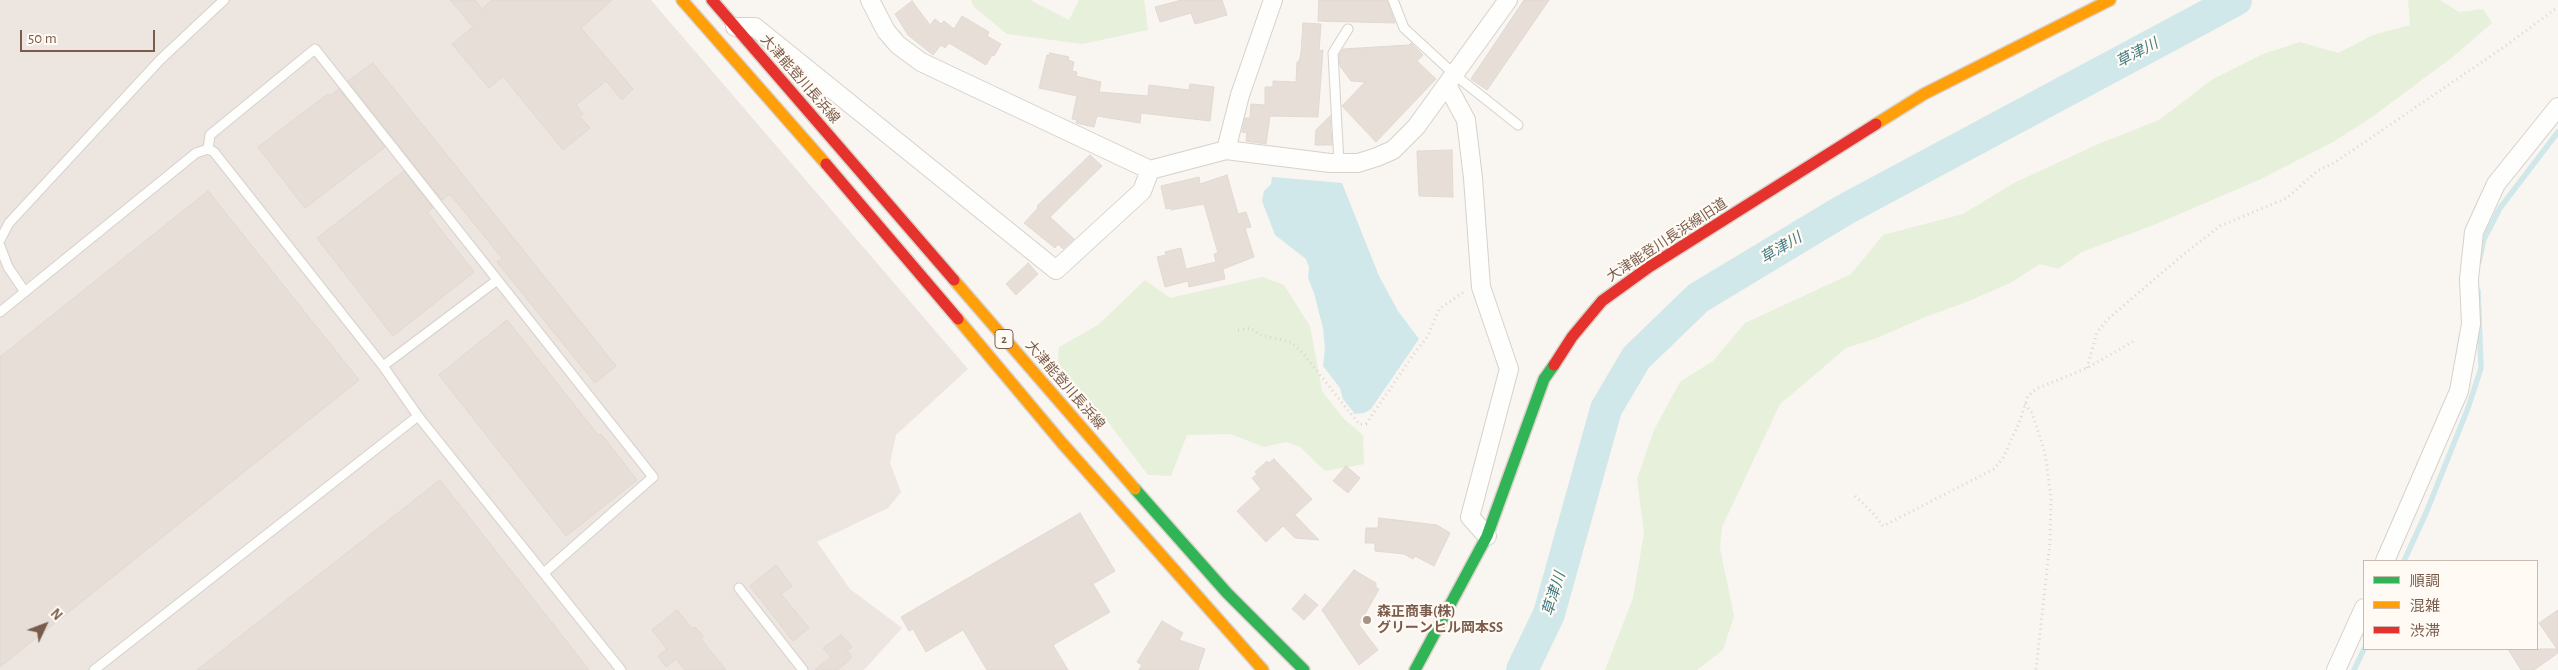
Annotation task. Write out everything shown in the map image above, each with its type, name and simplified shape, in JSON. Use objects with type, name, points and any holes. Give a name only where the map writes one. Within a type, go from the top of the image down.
[{"type":"main road","name":"2","points":[[682,0],[822,159],[1068,450],[1263,670]]},
{"type":"main road","name":"大津能登川長浜線","points":[[712,0],[1190,552],[1227,593],[1304,670]]},
{"type":"main road","name":"大津能登川長浜線旧道","points":[[1415,670],[1487,536],[1544,380],[1572,337],[1602,302],[1649,267],[1924,94],[2110,0]]},
{"type":"street","points":[[870,0],[886,31],[898,45],[922,62],[1150,170],[1226,150],[1339,163],[1358,163],[1393,150],[1416,127],[1508,0]]},
{"type":"street","points":[[1226,150],[1240,96],[1273,0]]},
{"type":"street","points":[[735,27],[755,27],[1056,270],[1142,191],[1150,170]]},
{"type":"street","points":[[1451,80],[1466,120],[1473,178],[1480,280],[1508,369],[1470,517],[1487,536]]},
{"type":"street","points":[[2385,560],[2459,391],[2471,324],[2468,279],[2474,232],[2496,184],[2558,107]]},
{"type":"street","points":[[2336,670],[2363,610]]},
{"type":"lane","points":[[0,240],[9,223],[160,60],[224,0]]},
{"type":"lane","points":[[1393,0],[1404,28],[1451,80],[1518,125]]},
{"type":"lane","points":[[1339,163],[1333,53],[1348,29]]},
{"type":"lane","points":[[208,149],[210,135],[314,49],[653,477],[545,572]]},
{"type":"lane","points":[[0,312],[196,152],[208,149],[214,152],[383,366],[418,416],[545,572],[621,670]]},
{"type":"lane","points":[[0,246],[8,267],[25,292]]},
{"type":"lane","points":[[383,366],[496,281]]},
{"type":"lane","points":[[94,670],[418,416]]},
{"type":"lane","points":[[739,588],[803,670]]},
{"type":"path","points":[[2087,368],[2097,332],[2108,319],[2213,232],[2257,209],[2287,198],[2316,171],[2334,162],[2558,8]]},
{"type":"path","points":[[1238,330],[1251,328],[1260,336],[1291,342],[1302,352],[1353,418],[1359,424],[1366,424],[1428,336],[1438,309],[1480,280]]},
{"type":"path","points":[[1855,496],[1873,513],[1883,526],[1994,469],[2003,458],[2028,396],[2036,389],[2087,368],[2134,341]]},
{"type":"path","points":[[2025,403],[2032,413],[2045,453],[2052,497],[2050,542],[2036,670]]},
{"type":"shaded area","points":[[0,0],[651,0],[968,369],[896,435],[890,463],[901,492],[888,508],[817,542],[850,589],[902,628],[864,670],[0,670]]},
{"type":"green space","points":[[971,0],[1030,0],[1069,20],[1079,0],[1144,0],[1148,30],[1082,44],[1007,34],[974,7]]},
{"type":"green space","points":[[2408,0],[2440,0],[2459,12],[2483,9],[2492,23],[2454,56],[2372,117],[2333,142],[2259,180],[2156,224],[2082,252],[2058,269],[2040,264],[2010,283],[1969,301],[1925,317],[1877,338],[1846,348],[1780,404],[1722,527],[1720,548],[1734,616],[1723,650],[1697,670],[1605,670],[1633,598],[1644,533],[1637,479],[1654,430],[1680,382],[1713,361],[1745,323],[1851,274],[1883,235],[1963,214],[2014,183],[2096,145],[2159,120],[2213,79],[2263,54],[2300,42],[2338,53],[2373,35],[2410,25]]},
{"type":"green space","points":[[1262,277],[1284,285],[1310,326],[1322,391],[1343,418],[1363,435],[1364,464],[1325,471],[1300,447],[1286,442],[1264,447],[1230,434],[1187,435],[1171,476],[1148,475],[1102,414],[1057,370],[1059,347],[1098,325],[1145,280],[1170,298]]},
{"type":"water","points":[[1272,177],[1342,183],[1379,276],[1398,311],[1419,339],[1371,409],[1364,413],[1355,414],[1343,399],[1340,388],[1323,366],[1325,348],[1323,328],[1308,278],[1309,267],[1306,259],[1275,235],[1262,201],[1264,191],[1271,184]]},
{"type":"building","points":[[450,0],[475,0],[482,9],[492,0],[612,0],[581,28],[633,89],[622,100],[606,81],[576,105],[583,114],[580,117],[590,128],[563,150],[503,76],[489,88],[452,44],[473,27]]},
{"type":"building","points":[[1182,0],[1222,0],[1227,15],[1195,24],[1191,13],[1160,22],[1155,7]]},
{"type":"building","points":[[1319,0],[1387,0],[1395,23],[1318,21]]},
{"type":"building","points":[[1524,0],[1549,0],[1487,90],[1471,79]]},
{"type":"building","points":[[912,1],[930,25],[935,19],[941,24],[944,21],[954,29],[962,16],[989,32],[987,36],[1001,44],[986,65],[949,43],[945,48],[941,45],[933,55],[908,35],[895,14]]},
{"type":"building","points":[[1303,23],[1321,24],[1319,51],[1323,50],[1318,117],[1270,116],[1266,144],[1246,141],[1247,133],[1242,132],[1245,118],[1250,118],[1251,104],[1265,105],[1265,87],[1273,87],[1273,81],[1296,82],[1297,62],[1299,62],[1301,53]]},
{"type":"building","points":[[1411,43],[1423,55],[1417,61],[1436,79],[1376,142],[1342,106],[1365,82],[1351,81],[1340,66],[1339,55],[1343,49],[1409,45]]},
{"type":"building","points":[[1050,53],[1069,57],[1068,60],[1074,62],[1072,71],[1077,72],[1076,76],[1101,82],[1099,92],[1148,96],[1149,85],[1189,90],[1190,84],[1214,87],[1210,121],[1141,113],[1140,123],[1097,116],[1094,127],[1076,123],[1077,120],[1072,119],[1077,96],[1039,88],[1047,55],[1050,55]]},
{"type":"building","points":[[373,63],[616,366],[595,383],[497,262],[502,258],[450,194],[442,200],[348,81]]},
{"type":"building","points":[[339,89],[385,147],[305,208],[258,147],[328,94],[330,96]]},
{"type":"building","points":[[1330,116],[1332,145],[1315,145],[1316,130]]},
{"type":"building","points":[[1452,150],[1453,197],[1419,196],[1417,151]]},
{"type":"building","points":[[1090,155],[1102,166],[1050,217],[1074,239],[1063,249],[1058,244],[1055,248],[1024,223],[1038,208],[1037,206]]},
{"type":"building","points":[[404,171],[433,208],[427,212],[474,272],[393,336],[317,238]]},
{"type":"building","points":[[1227,175],[1238,214],[1246,212],[1251,227],[1245,228],[1254,257],[1223,269],[1225,279],[1189,287],[1188,281],[1165,287],[1157,257],[1166,255],[1165,252],[1181,248],[1186,269],[1216,262],[1214,254],[1218,253],[1204,204],[1171,210],[1171,208],[1166,209],[1161,186],[1199,177],[1200,184]]},
{"type":"building","points":[[208,191],[359,380],[0,667],[0,357]]},
{"type":"building","points":[[1028,263],[1038,274],[1016,295],[1006,284]]},
{"type":"building","points":[[507,320],[598,435],[601,434],[637,480],[566,536],[439,375]]},
{"type":"building","points":[[1274,459],[1312,499],[1295,515],[1319,540],[1295,538],[1283,526],[1266,542],[1237,511],[1261,489],[1252,478],[1257,474],[1255,472],[1267,461],[1269,463]]},
{"type":"building","points":[[1346,466],[1360,478],[1348,493],[1333,481]]},
{"type":"building","points":[[440,480],[589,670],[197,670]]},
{"type":"building","points":[[1080,513],[1115,571],[1093,584],[1110,612],[1053,645],[1068,670],[987,670],[963,630],[926,652],[913,629],[909,631],[901,617]]},
{"type":"building","points":[[1379,518],[1437,525],[1450,533],[1434,566],[1415,556],[1413,559],[1404,554],[1375,551],[1375,543],[1365,543],[1366,528],[1378,528]]},
{"type":"building","points":[[776,565],[792,586],[781,594],[809,628],[793,641],[750,586]]},
{"type":"building","points":[[1354,570],[1376,583],[1376,588],[1379,589],[1359,625],[1378,650],[1359,665],[1322,610]]},
{"type":"building","points":[[1305,594],[1318,605],[1304,620],[1292,609]]},
{"type":"building","points":[[677,610],[692,629],[695,627],[703,636],[701,639],[726,670],[685,670],[676,659],[666,667],[658,656],[667,649],[652,630]]},
{"type":"building","points":[[2558,610],[2558,653],[2534,670],[2521,670],[2509,650],[2557,649],[2539,623]]},
{"type":"building","points":[[1162,621],[1183,633],[1179,640],[1205,649],[1198,670],[1139,670],[1142,665],[1137,662]]},
{"type":"building","points":[[841,635],[852,647],[847,651],[852,657],[838,670],[815,670],[831,657],[823,648]]},
{"type":"waterway","name":"草津川","points":[[1522,670],[1549,614],[1606,409],[1636,358],[1698,298],[1844,210],[2236,0]]},
{"type":"waterway","points":[[2479,262],[2484,239],[2500,208],[2558,132]]},
{"type":"waterway","points":[[2404,560],[2426,513],[2468,408],[2481,368],[2478,291]]},
{"type":"waterway","points":[[2354,670],[2364,650]]},
{"type":"traffic: fast","points":[[1415,670],[1487,536],[1544,379],[1554,365]]},
{"type":"traffic: fast","points":[[1135,489],[1227,593],[1304,670]]},
{"type":"traffic: slow","points":[[682,0],[826,164]]},
{"type":"traffic: slow","points":[[1876,124],[1924,94],[2110,0]]},
{"type":"traffic: slow","points":[[954,280],[1135,489]]},
{"type":"traffic: slow","points":[[958,319],[1062,443],[1263,670]]},
{"type":"traffic: jam","points":[[712,0],[954,280]]},
{"type":"traffic: jam","points":[[1554,365],[1572,337],[1602,301],[1649,267],[1876,124]]},
{"type":"traffic: jam","points":[[826,164],[958,319]]},
{"type":"place","name":"森正商事(株) グリーンヒル岡本SS","points":[[1367,620]]}]
